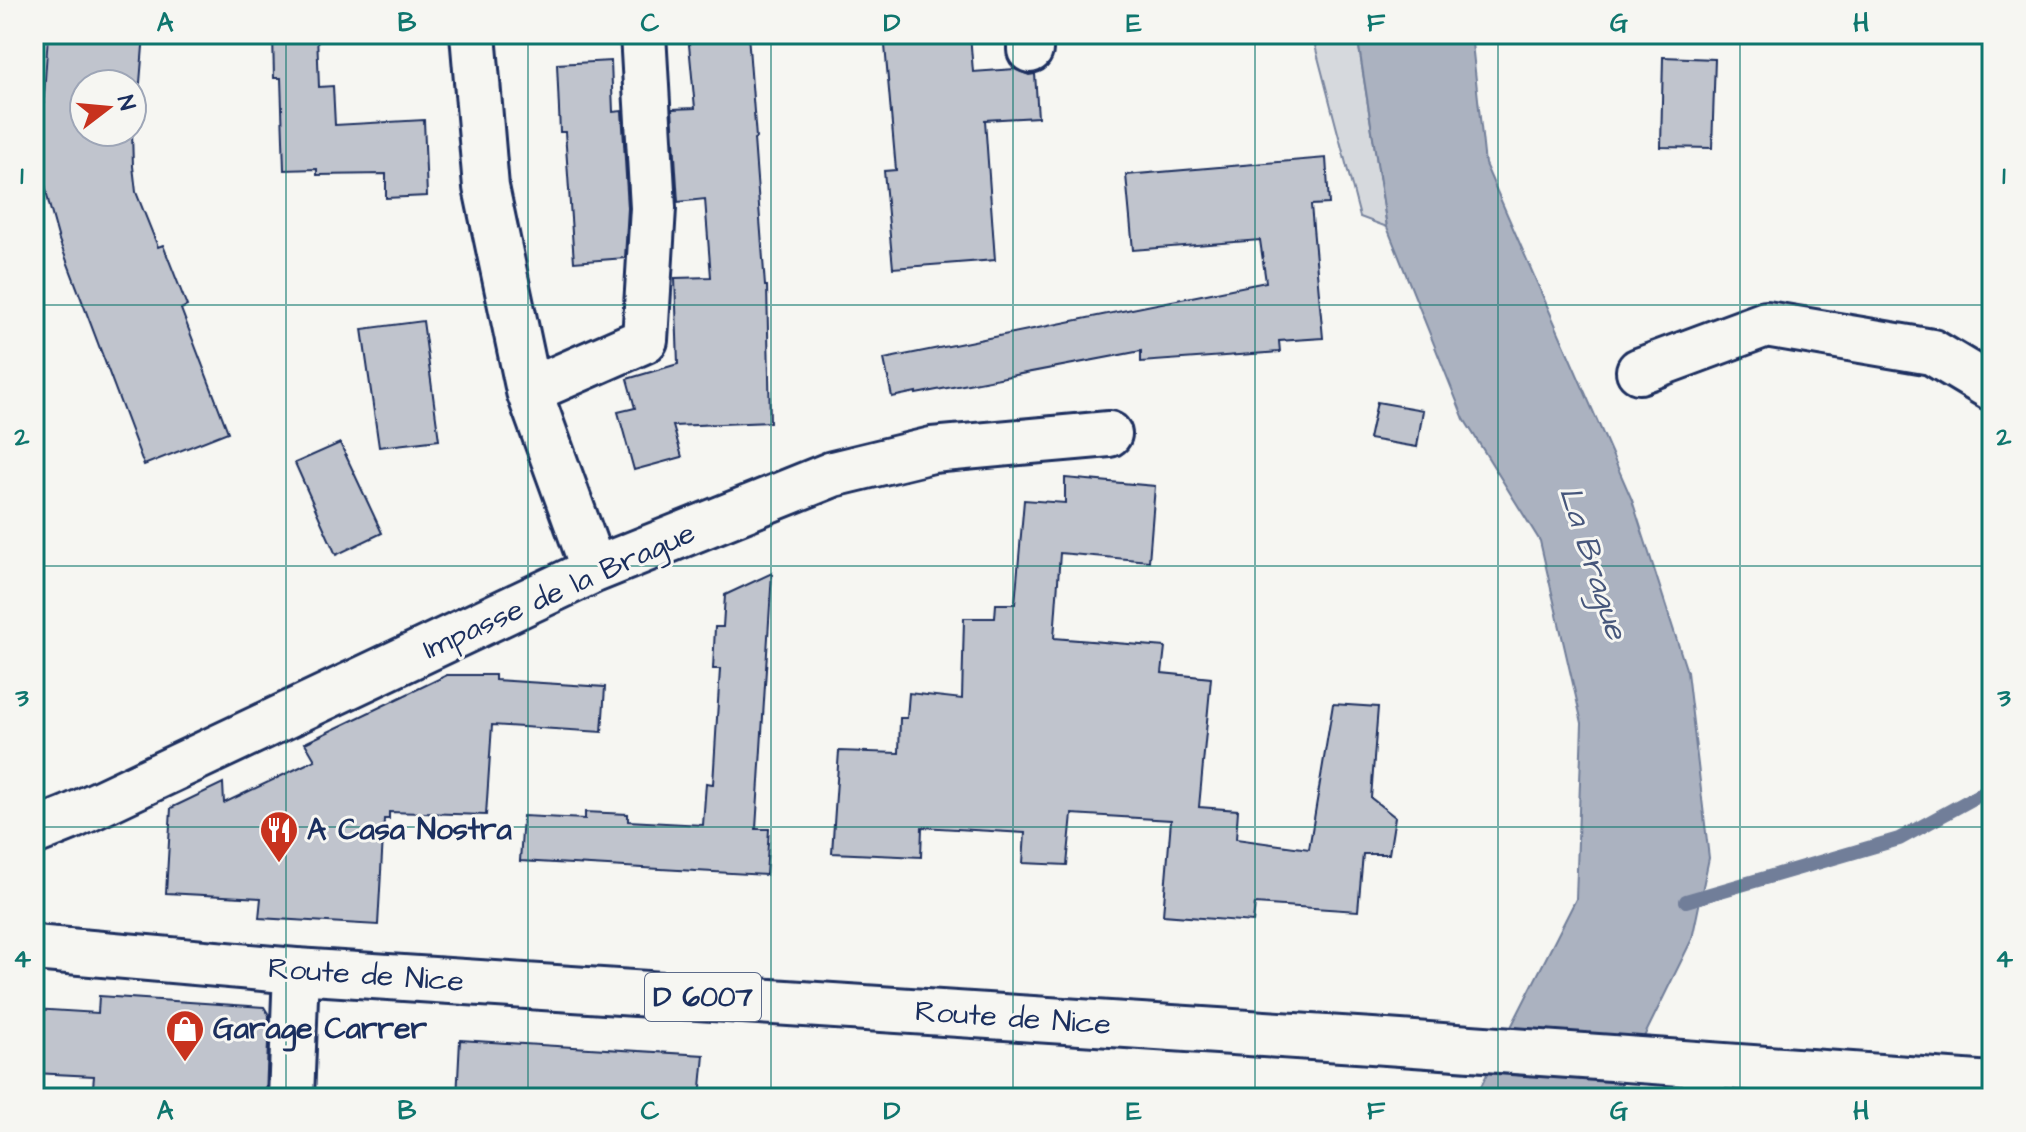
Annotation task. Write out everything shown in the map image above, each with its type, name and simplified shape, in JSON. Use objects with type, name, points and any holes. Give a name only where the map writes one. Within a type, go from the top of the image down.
[{"type":"street","points":[[473,34],[486,187],[529,391],[594,570]]},
{"type":"street","points":[[529,391],[645,340],[653,208],[643,34]]},
{"type":"street","points":[[1639,371],[1766,324],[1932,352],[1992,388]]},
{"type":"street","name":"Impasse de la Brague","points":[[34,832],[594,570],[833,474],[932,450],[1109,434]]},
{"type":"street","name":"Route de Nice","points":[[34,948],[296,971],[1992,1085]]},
{"type":"street","points":[[291,1098],[296,971]]},
{"type":"shaded area","points":[[1312,34],[1357,34],[1387,227],[1360,217]]},
{"type":"water","name":"La Brague","points":[[1357,34],[1471,34],[1485,164],[1632,500],[1687,672],[1709,858],[1692,939],[1614,1098],[1475,1098],[1576,899],[1582,723],[1540,541],[1464,419],[1387,227]]},
{"type":"building","points":[[48,34],[144,34],[141,68],[68,68],[68,148],[132,148],[136,192],[158,247],[163,245],[187,306],[181,309],[228,432],[144,465],[59,240],[44,180],[42,126]]},
{"type":"building","points":[[273,34],[317,34],[319,87],[333,86],[335,125],[424,120],[427,196],[386,198],[386,174],[317,175],[317,169],[284,170],[281,78],[274,78]]},
{"type":"building","points":[[688,34],[748,34],[767,286],[770,422],[673,426],[682,457],[634,470],[618,412],[635,408],[627,379],[678,364],[675,278],[711,277],[705,199],[678,202],[672,109],[695,108]]},
{"type":"building","points":[[884,34],[970,34],[973,72],[1015,69],[1029,75],[1035,74],[1038,117],[985,120],[995,260],[893,268],[884,171],[896,170]]},
{"type":"building","points":[[1663,57],[1715,59],[1712,148],[1661,147]]},
{"type":"building","points":[[611,61],[613,112],[622,111],[628,208],[625,258],[574,262],[565,132],[560,132],[557,64]]},
{"type":"building","points":[[1326,158],[1329,204],[1311,205],[1323,338],[1279,341],[1280,352],[1141,362],[1141,351],[892,397],[884,359],[1266,282],[1260,240],[1133,250],[1126,175]]},
{"type":"building","points":[[423,321],[439,440],[379,447],[362,329]]},
{"type":"building","points":[[1377,402],[1423,410],[1417,447],[1369,439]]},
{"type":"building","points":[[340,443],[382,533],[336,555],[295,463]]},
{"type":"building","points":[[1065,478],[1155,486],[1149,561],[1060,553],[1054,638],[1165,647],[1162,673],[1211,678],[1199,807],[1238,810],[1236,839],[1309,849],[1333,704],[1378,707],[1371,798],[1395,817],[1389,854],[1363,854],[1358,911],[1255,904],[1253,922],[1163,915],[1171,820],[1072,814],[1067,865],[1023,863],[1025,833],[922,827],[921,857],[832,853],[839,751],[899,753],[900,718],[907,718],[909,693],[962,699],[964,618],[995,618],[996,604],[1015,604],[1024,500],[1065,503]]},
{"type":"building","points":[[772,573],[756,829],[769,829],[766,875],[520,861],[523,816],[585,819],[585,812],[628,814],[628,821],[703,825],[706,783],[713,784],[720,669],[713,669],[715,627],[723,627],[725,595]]},
{"type":"building","points":[[447,675],[495,675],[495,680],[605,687],[602,732],[492,725],[486,815],[389,812],[389,819],[384,819],[378,925],[259,918],[261,898],[166,893],[171,808],[223,783],[224,803],[315,760],[305,743]]},
{"type":"building","name":"Garage Carrer","points":[[99,996],[264,1007],[269,1015],[266,1098],[92,1098],[94,1076],[34,1073],[34,1009],[98,1013]]},
{"type":"building","points":[[460,1040],[704,1055],[700,1098],[457,1098]]},
{"type":"waterway","points":[[1686,901],[1899,839],[1992,788]]},
{"type":"place","name":"A Casa Nostra","points":[[279,864]]},
{"type":"place","name":"Garage Carrer","points":[[185,1063]]}]
